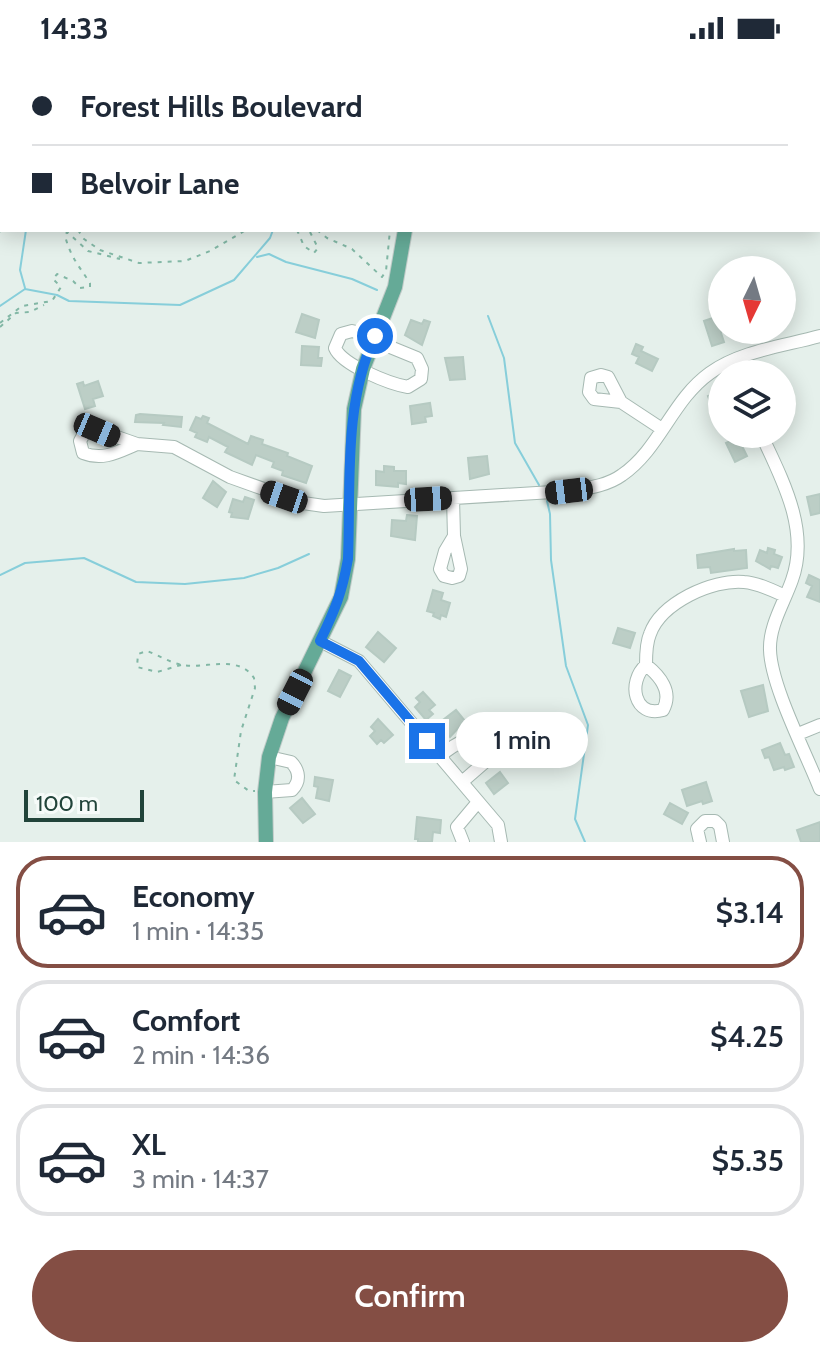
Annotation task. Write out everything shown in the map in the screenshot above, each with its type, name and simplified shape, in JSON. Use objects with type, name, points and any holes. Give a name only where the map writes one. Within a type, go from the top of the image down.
[{"type":"main road","points":[[266,842],[265,792],[269,757],[282,718],[341,597],[348,559],[354,409],[363,369],[395,287],[405,232]]},
{"type":"street","points":[[352,331],[374,338],[410,353],[419,363],[422,377],[416,384],[402,386],[363,369],[340,358],[335,348],[341,334],[352,331]]},
{"type":"street","points":[[731,360],[820,336]]},
{"type":"street","points":[[137,444],[174,447],[230,477],[303,503],[324,506],[540,494],[598,486],[623,475],[643,455],[677,405],[708,374]]},
{"type":"street","points":[[621,402],[662,429]]},
{"type":"street","points":[[768,448],[783,481],[798,535],[797,560],[770,635],[771,663],[820,789]]},
{"type":"street","points":[[453,498],[454,536]]},
{"type":"street","points":[[646,665],[650,632],[681,599],[694,591],[731,582],[745,582],[785,596]]},
{"type":"street","points":[[320,641],[359,661],[498,825],[501,842]]},
{"type":"street","points":[[798,734],[820,725]]},
{"type":"street","points":[[439,756],[464,739],[473,738],[485,745],[488,751],[485,762],[462,782]]},
{"type":"street","points":[[265,792],[292,790],[298,779],[298,772],[291,762],[269,757]]},
{"type":"street","points":[[463,842],[457,827],[478,802]]},
{"type":"street","points":[[700,842],[697,829],[705,821],[715,821],[720,826],[723,842]]},
{"type":"path","points":[[0,325],[16,313],[30,312],[52,301],[61,290],[53,279],[57,274],[80,288],[91,285],[73,260],[65,236],[67,232],[88,251],[139,263],[185,261],[243,232]]},
{"type":"path","points":[[79,232],[100,250],[120,259]]},
{"type":"path","points":[[298,232],[304,246],[314,253],[318,248],[310,232]]},
{"type":"path","points":[[320,232],[352,249],[382,277],[386,271],[390,232]]},
{"type":"path","points":[[0,325],[22,306],[52,301]]},
{"type":"path","points":[[181,665],[147,651],[138,654],[136,661],[137,667],[157,672],[181,665],[222,663],[242,667],[254,678],[255,688],[241,731],[234,780],[249,791],[265,792]]},
{"type":"building","points":[[302,314],[319,320],[315,338],[296,332]]},
{"type":"building","points":[[411,320],[422,324],[424,320],[430,322],[422,345],[405,335]]},
{"type":"building","points":[[636,344],[643,347],[641,351],[658,359],[652,371],[636,363],[639,357],[632,354]]},
{"type":"building","points":[[302,346],[319,347],[321,366],[301,365]]},
{"type":"building","points":[[463,357],[465,379],[450,380],[445,358]]},
{"type":"building","points":[[98,381],[103,396],[93,399],[95,406],[85,409],[77,384],[83,382],[84,386]]},
{"type":"building","points":[[430,403],[432,416],[425,417],[426,422],[412,424],[410,406]]},
{"type":"building","points":[[136,415],[182,417],[181,427],[135,422]]},
{"type":"building","points":[[203,416],[209,418],[207,423],[248,444],[251,436],[263,440],[262,444],[312,466],[306,483],[282,475],[283,471],[272,467],[274,462],[256,455],[252,465],[225,452],[228,447],[209,437],[207,442],[195,437],[197,433],[190,430],[196,417],[201,419]]},
{"type":"building","points":[[728,448],[743,448],[747,456],[735,462]]},
{"type":"building","points":[[487,456],[489,474],[470,479],[468,458]]},
{"type":"building","points":[[384,466],[394,467],[394,471],[406,471],[406,484],[398,483],[398,487],[376,485],[376,471],[384,472]]},
{"type":"building","points":[[213,481],[226,492],[217,507],[203,498]]},
{"type":"building","points":[[820,494],[820,513],[811,515],[807,497]]},
{"type":"building","points":[[245,497],[254,500],[248,519],[231,517],[232,513],[229,512],[233,499],[243,502]]},
{"type":"building","points":[[407,515],[417,516],[415,540],[391,536],[392,520],[406,521]]},
{"type":"building","points":[[768,548],[782,557],[778,568],[771,566],[770,569],[756,561],[760,550],[767,553]]},
{"type":"building","points":[[746,550],[747,568],[711,573],[710,567],[698,568],[697,555]]},
{"type":"building","points":[[809,575],[820,580],[820,602],[807,597],[812,586],[806,583]]},
{"type":"building","points":[[433,590],[443,593],[441,600],[450,603],[446,617],[441,615],[440,619],[427,611]]},
{"type":"building","points":[[618,628],[635,633],[630,648],[613,643]]},
{"type":"building","points":[[378,632],[396,648],[384,662],[366,647]]},
{"type":"building","points":[[339,670],[351,676],[340,697],[328,691]]},
{"type":"building","points":[[763,685],[768,711],[749,717],[741,691]]},
{"type":"building","points":[[423,692],[435,705],[429,710],[433,714],[426,720],[415,707],[420,702],[416,698]]},
{"type":"building","points":[[456,710],[465,721],[450,737],[439,723]]},
{"type":"building","points":[[378,719],[393,735],[384,743],[381,740],[377,744],[370,736],[375,731],[371,727]]},
{"type":"building","points":[[511,743],[523,744],[523,750],[527,751],[526,762],[510,761]]},
{"type":"building","points":[[780,743],[794,767],[774,770],[769,757],[765,758],[762,750]]},
{"type":"building","points":[[500,772],[508,783],[494,794],[486,783]]},
{"type":"building","points":[[315,777],[333,780],[329,801],[316,798],[318,787],[314,786]]},
{"type":"building","points":[[706,782],[712,801],[687,806],[682,790]]},
{"type":"building","points":[[302,798],[315,814],[303,823],[290,808]]},
{"type":"building","points":[[670,803],[688,813],[682,824],[664,814]]},
{"type":"building","points":[[417,817],[441,820],[440,833],[433,832],[432,842],[418,842],[415,839]]},
{"type":"building","points":[[820,822],[820,842],[801,842],[797,830]]},
{"type":"waterway","points":[[25,288],[20,270],[26,232]]},
{"type":"waterway","points":[[0,306],[25,289],[57,295],[69,301],[180,305],[234,280],[272,232]]},
{"type":"waterway","points":[[257,257],[269,254],[286,262],[352,279],[377,290]]},
{"type":"waterway","points":[[488,316],[504,358],[515,443],[539,485]]},
{"type":"waterway","points":[[547,501],[551,560],[566,666],[588,725],[575,819],[585,842]]},
{"type":"waterway","points":[[0,575],[25,563],[84,558],[136,582],[185,584],[244,578],[309,554]]},
{"type":"route","points":[[375,336],[363,369],[354,409],[348,559],[341,597],[320,641],[359,661],[427,741]]}]
